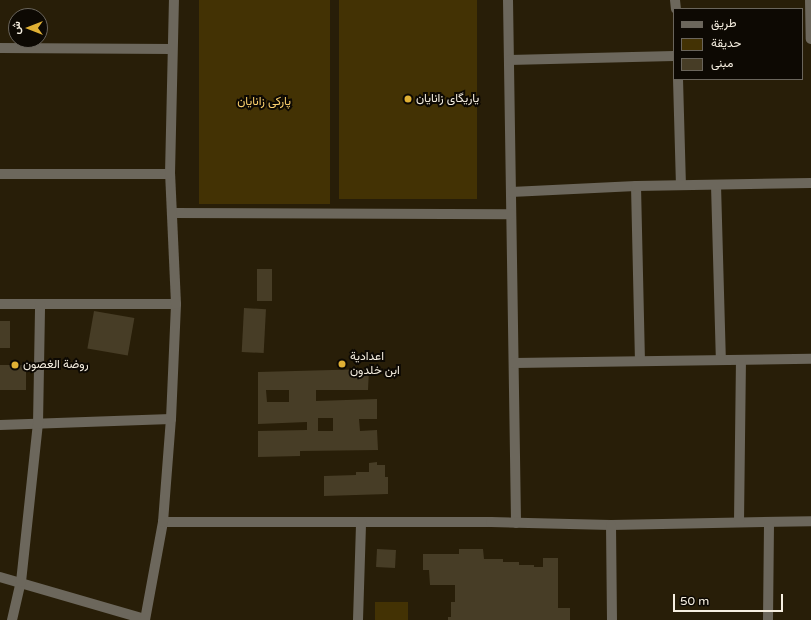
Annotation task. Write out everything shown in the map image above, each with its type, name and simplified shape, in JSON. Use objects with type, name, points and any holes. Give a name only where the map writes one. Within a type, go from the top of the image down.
[{"type":"street","points":[[0,577],[145,620],[163,522],[171,419],[176,304],[170,174],[174,0]]},
{"type":"street","points":[[508,0],[516,523]]},
{"type":"street","points":[[810,0],[811,39]]},
{"type":"street","points":[[0,48],[172,49]]},
{"type":"street","points":[[509,60],[673,56]]},
{"type":"street","points":[[678,80],[681,185]]},
{"type":"street","points":[[0,174],[170,174]]},
{"type":"street","points":[[511,192],[636,186],[811,183]]},
{"type":"street","points":[[716,185],[721,360]]},
{"type":"street","points":[[636,186],[640,361]]},
{"type":"street","points":[[172,213],[511,214]]},
{"type":"street","points":[[0,304],[176,304]]},
{"type":"street","points":[[12,620],[21,582],[38,424],[40,304]]},
{"type":"street","points":[[514,363],[811,359]]},
{"type":"street","points":[[739,522],[741,360]]},
{"type":"street","points":[[0,425],[171,419]]},
{"type":"street","points":[[163,522],[516,523],[611,525],[811,521]]},
{"type":"street","points":[[358,620],[361,522]]},
{"type":"street","points":[[768,620],[769,522]]},
{"type":"street","points":[[611,525],[612,620]]},
{"type":"green space","name":"پارکی زانایان","points":[[199,0],[330,0],[330,204],[199,204]]},
{"type":"green space","name":"یاریگای زانایان","points":[[339,0],[477,0],[477,199],[339,199]]},
{"type":"green space","points":[[375,602],[408,602],[408,620],[375,620]]},
{"type":"building","points":[[257,269],[272,269],[272,301],[257,301]]},
{"type":"building","points":[[244,308],[266,309],[264,353],[242,352]]},
{"type":"building","points":[[94,311],[134,318],[128,356],[87,348]]},
{"type":"building","points":[[0,321],[10,321],[10,348],[0,348]]},
{"type":"building","points":[[0,365],[26,365],[26,390],[0,390]]},
{"type":"building","points":[[369,369],[368,390],[316,390],[316,401],[377,399],[377,419],[359,419],[360,431],[377,430],[378,450],[300,451],[300,456],[258,457],[258,431],[307,430],[307,422],[258,424],[258,372]],"holes":[[[266,390],[289,390],[289,402],[267,402]],[[318,418],[333,418],[333,431],[318,431]]]},
{"type":"building","points":[[377,462],[377,465],[385,465],[385,477],[388,477],[388,494],[324,496],[324,476],[356,475],[356,472],[369,472],[369,463]]},
{"type":"building","points":[[377,549],[396,550],[395,568],[376,567]]},
{"type":"building","points":[[459,549],[483,549],[484,559],[503,559],[503,562],[519,562],[519,565],[534,565],[534,567],[543,567],[543,558],[558,558],[558,608],[570,608],[570,620],[448,620],[448,617],[451,617],[451,602],[455,602],[455,585],[430,585],[429,570],[423,570],[423,554],[459,554]]},
{"type":"place","name":"یاریگای زانایان","points":[[408,99]]},
{"type":"place","name":"اعدادية ابن خلدون","points":[[342,364]]},
{"type":"place","name":"روضة الغصون","points":[[15,365]]}]
